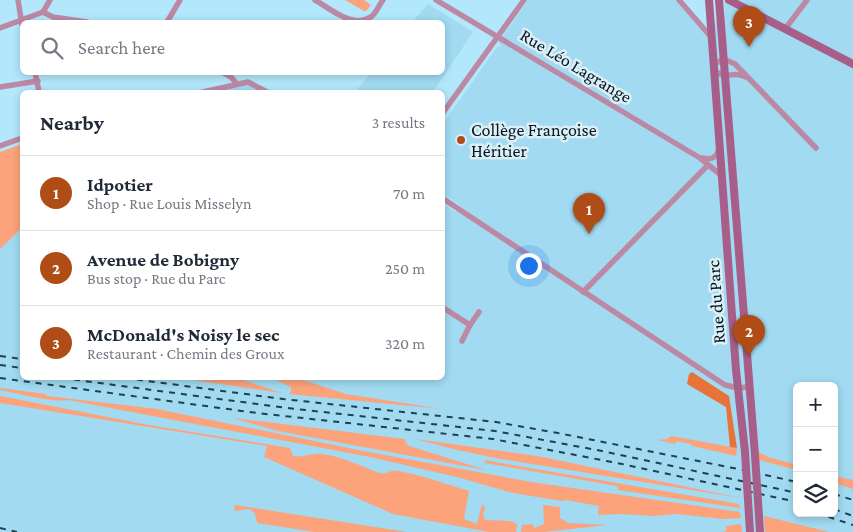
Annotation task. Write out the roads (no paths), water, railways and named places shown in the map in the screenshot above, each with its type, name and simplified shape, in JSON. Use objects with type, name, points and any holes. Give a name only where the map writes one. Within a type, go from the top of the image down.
[{"type":"main road","name":"Rue du Parc","points":[[709,0],[750,532]]},
{"type":"main road","name":"Rue du Parc","points":[[719,0],[760,532]]},
{"type":"main road","points":[[729,0],[853,64]]},
{"type":"street","points":[[18,0],[22,20]]},
{"type":"street","points":[[26,20],[43,12],[50,0]]},
{"type":"street","points":[[169,20],[180,0]]},
{"type":"street","points":[[315,0],[350,20]]},
{"type":"street","points":[[363,20],[373,16],[383,0]]},
{"type":"street","name":"Rue Léo Lagrange","points":[[436,0],[700,158],[722,176]]},
{"type":"street","points":[[445,110],[524,0]]},
{"type":"street","points":[[679,0],[711,37]]},
{"type":"street","points":[[785,28],[807,0]]},
{"type":"street","points":[[43,12],[53,17],[73,20]]},
{"type":"street","points":[[0,28],[20,23]]},
{"type":"street","points":[[748,78],[742,74],[725,76],[718,74],[713,69],[716,63],[724,59],[735,64],[816,148]]},
{"type":"street","points":[[733,74],[736,71],[735,64]]},
{"type":"street","points":[[36,75],[39,90]]},
{"type":"street","points":[[227,75],[237,84]]},
{"type":"street","points":[[0,87],[38,80]]},
{"type":"street","points":[[212,90],[248,82],[263,90]]},
{"type":"street","points":[[0,146],[20,139]]},
{"type":"street","points":[[700,158],[713,159],[717,156],[720,148]]},
{"type":"street","points":[[583,292],[708,165]]},
{"type":"street","points":[[445,200],[725,384],[738,388],[748,387]]},
{"type":"street","points":[[445,309],[470,325]]},
{"type":"street","points":[[462,342],[470,325],[480,312]]},
{"type":"railway","points":[[0,356],[20,359]]},
{"type":"railway","points":[[0,365],[20,368]]},
{"type":"railway","points":[[0,378],[257,413],[493,439],[622,464],[793,501]]},
{"type":"railway","points":[[77,380],[287,408],[495,431],[602,451],[793,492]]},
{"type":"railway","points":[[140,380],[283,399],[496,422],[793,481]]},
{"type":"railway","points":[[838,495],[853,500]]},
{"type":"railway","points":[[838,510],[853,516]]},
{"type":"railway","points":[[829,517],[853,525]]},
{"type":"railway","points":[[0,528],[17,532]]},
{"type":"place","name":"McDonald's Noisy le sec","points":[[749,47]]},
{"type":"place","name":"Collège Françoise Héritier","points":[[461,140]]},
{"type":"place","name":"Idpotier","points":[[589,234]]},
{"type":"place","name":"Avenue de Bobigny","points":[[749,356]]}]
